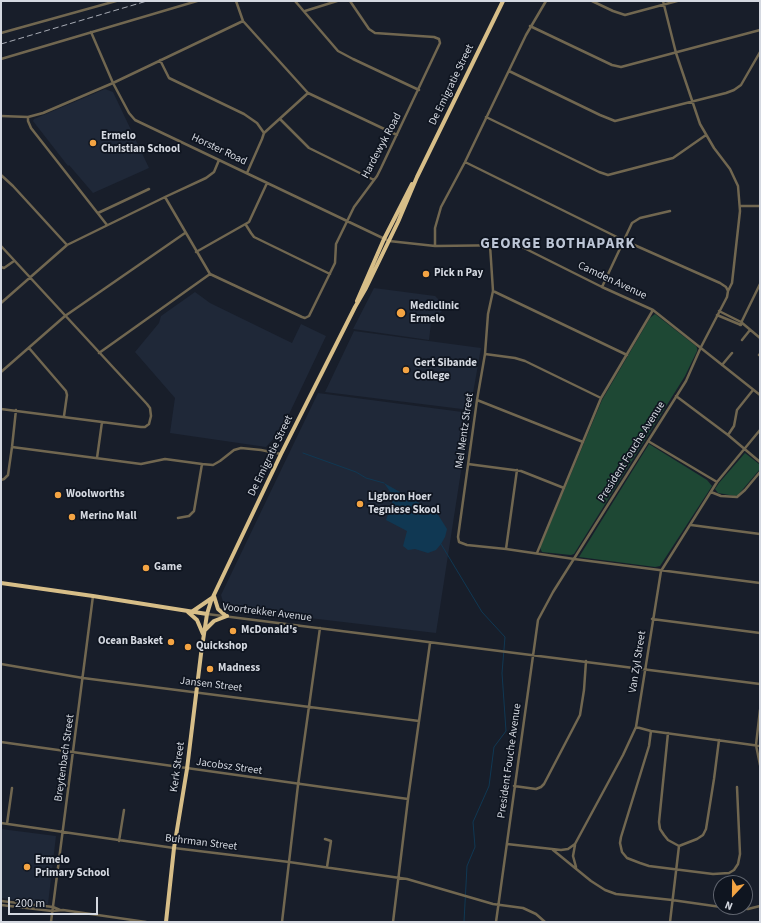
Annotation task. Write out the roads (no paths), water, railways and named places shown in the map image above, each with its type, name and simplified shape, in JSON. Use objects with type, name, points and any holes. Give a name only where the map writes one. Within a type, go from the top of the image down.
[{"type":"highway","name":"De Emigratie Street","points":[[207,614],[213,597],[281,454],[366,288],[389,241],[417,177],[504,1]]},
{"type":"highway","name":"De Emigratie Street","points":[[355,307],[358,296],[384,239],[417,177]]},
{"type":"highway","name":"Voortrekker Avenue","points":[[1,583],[207,614]]},
{"type":"highway","points":[[186,610],[197,620],[204,634],[214,621],[227,616],[218,608],[213,597],[192,612]]},
{"type":"highway","name":"Kerk Street","points":[[166,922],[174,848],[187,769],[207,614]]},
{"type":"street","points":[[1,33],[116,1]]},
{"type":"street","points":[[1,60],[197,1]]},
{"type":"street","points":[[236,1],[243,21],[308,93],[397,135]]},
{"type":"street","points":[[295,1],[338,51],[419,90]]},
{"type":"street","points":[[305,11],[337,1]]},
{"type":"street","name":"Hardewyk Road","points":[[210,274],[305,318],[310,315],[336,262],[336,244],[356,202],[382,168],[419,90],[440,41],[434,37],[375,33],[369,29],[350,1]]},
{"type":"street","points":[[435,246],[436,220],[441,207],[465,162],[530,26],[546,1]]},
{"type":"street","points":[[592,1],[613,12],[624,15],[663,3],[677,1]]},
{"type":"street","name":"President Fouche Avenue","points":[[496,922],[532,654],[539,617],[686,381],[732,284],[740,206],[738,186],[736,180],[706,135],[692,101],[676,52],[663,3]]},
{"type":"street","points":[[1,116],[28,117],[43,113],[113,83],[243,21]]},
{"type":"street","points":[[530,26],[615,67],[632,65],[760,30]]},
{"type":"street","name":"Horster Road","points":[[91,32],[113,83],[129,113],[135,120],[247,172],[384,239]]},
{"type":"street","points":[[509,71],[613,121],[623,120],[734,90],[741,85],[760,52]]},
{"type":"street","points":[[160,60],[169,78],[244,114],[257,123],[264,133]]},
{"type":"street","points":[[247,172],[264,133],[308,93]]},
{"type":"street","points":[[28,117],[28,123],[31,128],[107,225]]},
{"type":"street","points":[[486,117],[598,172],[608,175],[673,158],[706,135]]},
{"type":"street","points":[[280,119],[309,148],[374,180]]},
{"type":"street","points":[[2,301],[67,245],[211,175],[219,160]]},
{"type":"street","points":[[465,162],[623,240],[720,283],[726,287],[728,291]]},
{"type":"street","points":[[1,175],[14,186],[67,245]]},
{"type":"street","points":[[196,252],[246,225],[252,217],[267,183]]},
{"type":"street","points":[[98,213],[149,189]]},
{"type":"street","points":[[99,354],[210,274],[164,197]]},
{"type":"street","points":[[740,206],[760,206]]},
{"type":"street","points":[[602,287],[632,223],[635,220],[670,211]]},
{"type":"street","points":[[246,225],[254,237],[330,274]]},
{"type":"street","points":[[1,372],[65,316],[185,233]]},
{"type":"street","name":"Camden Avenue","points":[[384,239],[389,241],[435,246],[520,246],[602,287],[654,310],[760,395]]},
{"type":"street","name":"Mel Mentz Street","points":[[490,245],[493,291],[488,314],[484,354],[458,540],[460,543],[464,544],[506,549]]},
{"type":"street","points":[[1,246],[148,406],[151,414],[150,422],[147,426],[141,427],[1,409]]},
{"type":"street","points":[[1,267],[4,268],[14,260]]},
{"type":"street","points":[[740,323],[760,286]]},
{"type":"street","points":[[493,291],[627,355]]},
{"type":"street","points":[[536,553],[601,398],[654,310]]},
{"type":"street","points":[[719,311],[740,323],[760,338]]},
{"type":"street","points":[[717,315],[740,323]]},
{"type":"street","points":[[742,340],[750,330]]},
{"type":"street","points":[[28,348],[66,391],[67,398],[64,416]]},
{"type":"street","points":[[722,365],[732,352]]},
{"type":"street","points":[[484,354],[516,358],[525,361],[601,398]]},
{"type":"street","points":[[728,435],[734,426],[737,410],[753,390]]},
{"type":"street","points":[[676,396],[728,435],[760,462]]},
{"type":"street","points":[[477,400],[582,442]]},
{"type":"street","points":[[3,480],[8,475],[16,410]]},
{"type":"street","points":[[97,458],[102,422]]},
{"type":"street","name":"Van Zyl Street","points":[[575,844],[623,755],[636,727],[652,619],[661,571],[717,482],[760,430]]},
{"type":"street","points":[[648,441],[717,482]]},
{"type":"street","points":[[12,447],[137,464],[165,459],[202,464],[217,463],[234,450],[241,448],[281,454]]},
{"type":"street","points":[[178,518],[191,515],[194,511],[202,464]]},
{"type":"street","points":[[468,464],[517,470],[564,488]]},
{"type":"street","points":[[517,470],[506,549],[661,571],[760,583]]},
{"type":"street","points":[[711,492],[721,496],[737,497],[760,472]]},
{"type":"street","points":[[691,525],[760,534]]},
{"type":"street","name":"Breytenbach Street","points":[[51,922],[93,596]]},
{"type":"street","name":"Voortrekker Avenue","points":[[207,614],[760,684]]},
{"type":"street","points":[[652,619],[760,633]]},
{"type":"street","points":[[282,922],[298,784],[320,628]]},
{"type":"street","points":[[393,922],[408,799],[430,643]]},
{"type":"street","points":[[514,786],[536,789],[544,784],[580,715],[586,662]]},
{"type":"street","name":"Jansen Street","points":[[1,664],[83,678],[419,721]]},
{"type":"street","points":[[760,710],[756,745],[760,765]]},
{"type":"street","points":[[636,727],[650,731],[760,746]]},
{"type":"street","points":[[650,731],[649,746],[621,837],[622,852],[627,858],[640,863],[676,869],[717,874],[729,873],[737,866],[740,848],[737,787]]},
{"type":"street","points":[[668,733],[659,822],[660,829],[668,840],[679,846],[697,839],[703,835],[706,829],[719,740]]},
{"type":"street","name":"Jacobsz Street","points":[[1,742],[408,799]]},
{"type":"street","points":[[7,824],[12,788]]},
{"type":"street","points":[[119,841],[124,810]]},
{"type":"street","name":"Buhrman Street","points":[[1,823],[119,841],[289,862],[407,879],[469,898],[498,905],[508,905],[527,909],[545,922]]},
{"type":"street","points":[[325,839],[331,841],[327,868]]},
{"type":"street","points":[[507,844],[553,850],[565,849],[575,844]]},
{"type":"street","points":[[575,844],[573,856],[576,868]]},
{"type":"street","points":[[670,922],[679,846]]},
{"type":"street","points":[[553,850],[599,887],[616,894],[713,906]]},
{"type":"street","points":[[1,901],[53,907],[63,910],[146,922]]},
{"type":"street","points":[[1,904],[52,911],[63,910]]},
{"type":"water","points":[[384,483],[437,513],[447,529],[445,537],[436,550],[428,553],[415,549],[408,550],[403,546],[407,531],[386,520],[394,497]]},
{"type":"waterway","points":[[303,453],[356,472],[366,478],[384,483]]},
{"type":"waterway","points":[[441,544],[482,612],[505,637],[502,673],[506,731],[494,747],[489,786],[473,822],[475,847],[467,866],[464,922]]},
{"type":"railway","points":[[1,44],[147,1]]},
{"type":"place","name":"Ermelo Christian School","points":[[93,143]]},
{"type":"place","name":"Pick n Pay","points":[[426,274]]},
{"type":"place","name":"Mediclinic Ermelo","points":[[401,313]]},
{"type":"place","name":"Gert Sibande College","points":[[406,370]]},
{"type":"place","name":"Woolworths","points":[[58,495]]},
{"type":"place","name":"Ligbron Hoer Tegniese Skool","points":[[360,504]]},
{"type":"place","name":"Merino Mall","points":[[72,517]]},
{"type":"place","name":"Game","points":[[146,568]]},
{"type":"place","name":"McDonald's","points":[[233,631]]},
{"type":"place","name":"Ocean Basket","points":[[171,642]]},
{"type":"place","name":"Quickshop","points":[[188,647]]},
{"type":"place","name":"Madness","points":[[210,669]]},
{"type":"place","name":"Ermelo Primary School","points":[[27,867]]},
{"type":"district","name":"GEORGE BOTHAPARK","points":[[558,245]]}]
